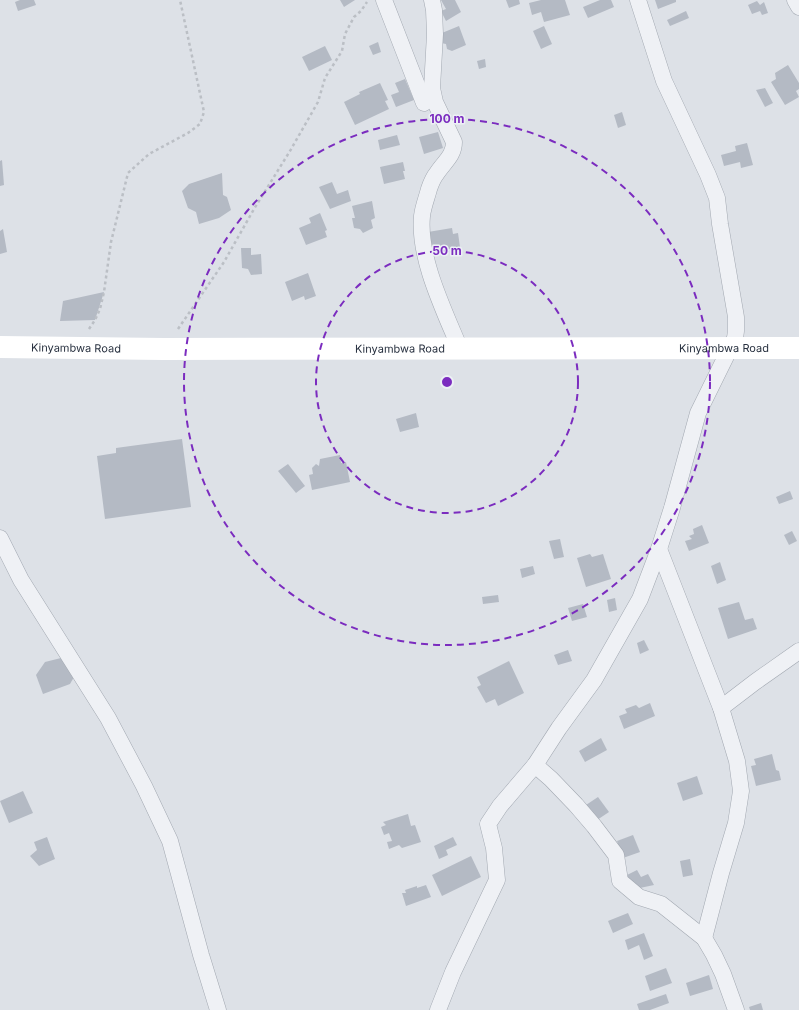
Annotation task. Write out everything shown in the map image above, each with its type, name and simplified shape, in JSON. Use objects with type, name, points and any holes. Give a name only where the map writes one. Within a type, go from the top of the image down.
[{"type":"street","points":[[384,0],[424,103]]},
{"type":"street","points":[[432,0],[435,34],[432,88],[435,102],[454,142],[454,148],[451,155],[437,172],[431,184],[422,215],[423,240],[426,261],[432,280],[460,349]]},
{"type":"street","points":[[438,1010],[453,972],[497,880],[494,848],[488,824],[500,806],[535,765],[559,728],[594,680],[640,599],[659,549],[672,508],[698,413],[730,349],[736,331],[736,317],[717,198],[708,175],[664,81],[638,0]]},
{"type":"street","points":[[795,0],[799,7]]},
{"type":"street","name":"Kinyambwa Road","points":[[0,347],[164,350],[799,348]]},
{"type":"street","points":[[0,538],[21,580],[108,718],[144,786],[170,841],[201,955],[218,1010]]},
{"type":"street","points":[[659,549],[721,708],[737,761],[741,791],[736,823],[704,938]]},
{"type":"street","points":[[721,708],[799,651]]},
{"type":"street","points":[[535,765],[576,805],[616,855],[620,881],[639,897],[660,904],[704,938],[723,974],[736,1010]]},
{"type":"path","points":[[76,349],[95,320],[100,309],[111,242],[128,173],[149,154],[188,133],[200,124],[204,112],[180,0]]},
{"type":"path","points":[[164,350],[224,262],[254,209],[290,151],[318,102],[325,78],[342,51],[345,34],[354,17],[362,11],[369,0]]},
{"type":"building","points":[[20,0],[34,0],[36,5],[18,11],[15,2]]},
{"type":"building","points":[[340,0],[355,0],[344,7]]},
{"type":"building","points":[[441,0],[455,0],[461,12],[446,21],[441,11],[446,9]]},
{"type":"building","points":[[506,0],[519,0],[520,4],[509,8]]},
{"type":"building","points":[[541,0],[565,0],[570,15],[544,22],[541,12],[532,15],[529,3]]},
{"type":"building","points":[[600,0],[611,0],[614,7],[588,18],[583,7]]},
{"type":"building","points":[[655,0],[676,0],[676,2],[658,9]]},
{"type":"building","points":[[757,1],[760,5],[764,2],[768,13],[762,15],[760,11],[752,14],[748,5]]},
{"type":"building","points":[[686,11],[689,18],[670,26],[667,20]]},
{"type":"building","points":[[459,26],[466,45],[452,51],[447,49],[446,44],[441,43],[437,35]]},
{"type":"building","points":[[544,26],[552,44],[541,49],[533,31]]},
{"type":"building","points":[[378,42],[381,52],[373,55],[369,46]]},
{"type":"building","points":[[325,46],[332,60],[309,71],[302,57]]},
{"type":"building","points":[[485,59],[486,67],[479,69],[477,61]]},
{"type":"building","points":[[788,65],[799,83],[799,89],[796,91],[799,97],[785,105],[771,82],[776,79],[775,73]]},
{"type":"building","points":[[405,79],[414,100],[396,107],[391,95],[399,92],[395,83]]},
{"type":"building","points":[[380,83],[388,100],[385,101],[389,109],[355,125],[344,102],[360,94],[359,92]]},
{"type":"building","points":[[765,88],[773,103],[765,107],[756,90]]},
{"type":"building","points":[[622,112],[626,125],[618,128],[614,115]]},
{"type":"building","points":[[438,132],[443,148],[424,154],[419,137]]},
{"type":"building","points":[[397,135],[400,145],[380,150],[378,140]]},
{"type":"building","points":[[747,143],[753,165],[741,168],[740,162],[724,166],[721,155],[736,151],[735,146]]},
{"type":"building","points":[[2,160],[4,185],[0,186],[0,161]]},
{"type":"building","points":[[403,162],[405,179],[384,184],[380,167]]},
{"type":"building","points":[[222,173],[223,195],[227,197],[231,210],[219,218],[199,224],[196,212],[188,208],[182,191],[189,184]]},
{"type":"building","points":[[332,182],[337,194],[348,190],[351,201],[330,209],[319,187]]},
{"type":"building","points":[[372,201],[375,218],[371,220],[373,228],[363,233],[360,229],[354,228],[352,218],[355,218],[352,206]]},
{"type":"building","points":[[320,213],[327,230],[325,231],[327,237],[306,245],[299,228],[311,223],[309,218]]},
{"type":"building","points":[[452,228],[453,234],[458,233],[460,247],[431,252],[428,232]]},
{"type":"building","points":[[3,229],[7,252],[0,254],[0,231]]},
{"type":"building","points":[[241,248],[251,248],[251,255],[261,254],[262,274],[251,275],[248,269],[242,268]]},
{"type":"building","points":[[308,273],[316,296],[305,300],[304,296],[292,301],[285,282]]},
{"type":"building","points":[[104,292],[95,320],[60,321],[63,301]]},
{"type":"building","points":[[416,413],[419,427],[400,432],[396,419]]},
{"type":"building","points":[[182,439],[191,507],[105,519],[97,456],[116,453],[116,448]]},
{"type":"building","points":[[340,455],[341,463],[346,462],[350,482],[312,490],[309,475],[313,474],[312,468],[316,464],[319,466],[320,459]]},
{"type":"building","points":[[288,464],[305,486],[296,493],[278,471]]},
{"type":"building","points":[[790,491],[793,499],[779,504],[776,497]]},
{"type":"building","points":[[702,525],[709,543],[689,551],[685,541],[692,539],[689,536],[694,534],[693,529]]},
{"type":"building","points":[[792,531],[797,541],[789,545],[784,535]]},
{"type":"building","points":[[560,539],[564,557],[554,559],[549,541]]},
{"type":"building","points":[[590,554],[592,557],[603,554],[611,579],[586,587],[577,558]]},
{"type":"building","points":[[720,562],[726,580],[717,584],[711,566]]},
{"type":"building","points":[[533,566],[535,574],[522,578],[520,569]]},
{"type":"building","points":[[498,595],[499,602],[483,604],[482,597]]},
{"type":"building","points":[[615,598],[617,610],[609,612],[607,600]]},
{"type":"building","points":[[739,602],[745,620],[753,618],[757,629],[728,639],[718,608]]},
{"type":"building","points":[[583,604],[587,617],[572,621],[568,608]]},
{"type":"building","points":[[644,640],[649,650],[640,654],[637,643]]},
{"type":"building","points":[[568,650],[572,661],[558,665],[554,655]]},
{"type":"building","points":[[69,656],[74,677],[70,684],[43,694],[36,675],[45,662]]},
{"type":"building","points":[[509,661],[524,693],[498,706],[495,699],[486,703],[477,687],[481,685],[477,677]]},
{"type":"building","points":[[650,703],[655,716],[624,729],[619,716],[627,713],[625,709],[636,705],[639,708]]},
{"type":"building","points":[[601,738],[607,750],[585,762],[579,751]]},
{"type":"building","points":[[772,754],[776,770],[779,771],[781,780],[756,786],[751,766],[756,765],[754,759]]},
{"type":"building","points":[[697,776],[703,794],[683,801],[677,783]]},
{"type":"building","points":[[23,791],[33,813],[9,823],[0,801]]},
{"type":"building","points":[[598,797],[609,812],[594,822],[583,807]]},
{"type":"building","points":[[408,814],[411,826],[415,825],[421,842],[402,848],[399,845],[389,849],[387,842],[392,841],[389,833],[384,835],[381,827],[386,825],[383,822]]},
{"type":"building","points":[[633,835],[640,852],[623,858],[617,841]]},
{"type":"building","points":[[47,837],[55,859],[39,866],[30,856],[37,850],[34,842]]},
{"type":"building","points":[[453,837],[457,845],[446,850],[448,855],[439,859],[434,846]]},
{"type":"building","points":[[471,856],[481,877],[442,896],[432,875]]},
{"type":"building","points":[[690,859],[693,875],[683,877],[680,861]]},
{"type":"building","points":[[637,870],[641,877],[648,874],[654,885],[635,889],[627,875]]},
{"type":"building","points":[[426,885],[431,897],[406,906],[402,893],[406,893],[405,890],[417,886],[417,888]]},
{"type":"building","points":[[628,913],[633,924],[613,933],[608,921]]},
{"type":"building","points":[[644,933],[653,956],[644,960],[639,945],[628,950],[625,940]]},
{"type":"building","points":[[666,968],[672,983],[650,991],[645,976]]},
{"type":"building","points":[[709,975],[713,989],[690,996],[686,983]]},
{"type":"building","points":[[666,994],[669,1003],[650,1010],[639,1010],[637,1004]]},
{"type":"building","points":[[761,1003],[763,1010],[750,1010],[749,1007]]}]
